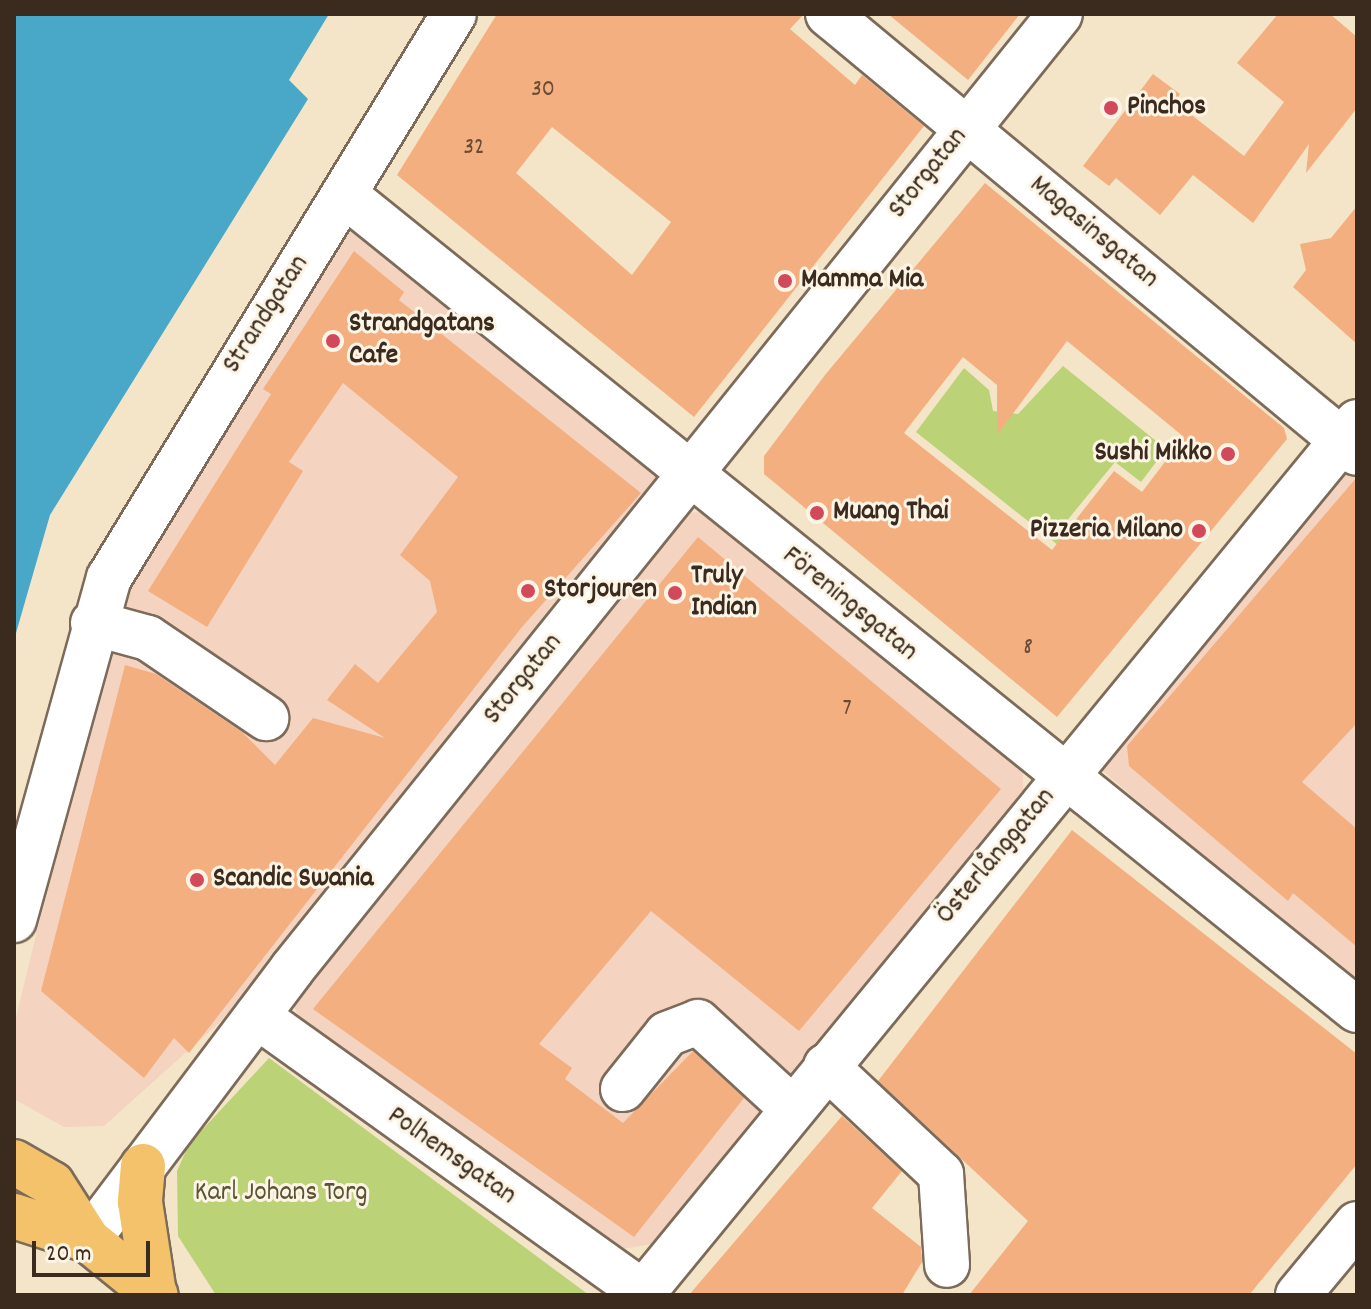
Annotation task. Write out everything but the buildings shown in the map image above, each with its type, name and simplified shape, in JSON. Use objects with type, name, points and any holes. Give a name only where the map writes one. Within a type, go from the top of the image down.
[{"type":"main road","points":[[150,1156],[140,1202],[155,1294]]},
{"type":"main road","points":[[14,1162],[52,1184],[88,1240],[155,1294]]},
{"type":"main road","points":[[14,1216],[88,1240]]},
{"type":"street","name":"Strandgatan","points":[[14,920],[93,623],[109,578],[204,413],[345,195],[454,14]]},
{"type":"street","name":"Magasinsgatan","points":[[828,14],[1352,439]]},
{"type":"street","name":"Storgatan","points":[[88,1240],[257,1016],[1060,14]]},
{"type":"street","name":"Föreningsgatan","points":[[345,195],[688,476],[1357,1010]]},
{"type":"street","name":"Österlånggatan","points":[[644,1294],[826,1066],[1063,778],[1352,439]]},
{"type":"street","points":[[93,623],[148,638],[266,718]]},
{"type":"street","name":"Polhemsgatan","points":[[257,1016],[644,1294]]},
{"type":"street","points":[[623,1089],[667,1034],[698,1022],[792,1108]]},
{"type":"street","points":[[826,1066],[941,1174],[947,1265]]},
{"type":"street","points":[[1298,1295],[1357,1224]]},
{"type":"shaded area","points":[[365,224],[655,464],[655,487],[221,1021],[104,1126],[64,1127],[14,1099],[14,1026],[108,638],[136,572],[332,230]]},
{"type":"shaded area","points":[[1342,458],[1357,470],[1357,988],[1096,765]]},
{"type":"shaded area","points":[[702,512],[992,740],[1023,771],[1023,790],[658,1243],[616,1250],[305,1029],[293,1004],[681,513]]},
{"type":"green space","points":[[1063,366],[1166,449],[1141,482],[1115,462],[1065,523],[1085,542],[1073,557],[916,432],[964,368],[989,390],[993,411],[1018,414]]},
{"type":"green space","name":"Karl Johans Torg","points":[[269,1058],[589,1295],[216,1295],[178,1236],[177,1171],[189,1144]]},
{"type":"water","points":[[14,14],[329,14],[289,80],[308,99],[50,515],[14,640]]},
{"type":"place","name":"Pinchos","points":[[1111,108]]},
{"type":"place","name":"Mamma Mia","points":[[785,281]]},
{"type":"place","name":"Strandgatans Cafe","points":[[333,341]]},
{"type":"place","name":"Sushi Mikko","points":[[1228,454]]},
{"type":"place","name":"Muang Thai","points":[[817,513]]},
{"type":"place","name":"Pizzeria Milano","points":[[1199,531]]},
{"type":"place","name":"Storjouren","points":[[528,591]]},
{"type":"place","name":"Truly Indian","points":[[675,593]]},
{"type":"place","name":"Scandic Swania","points":[[197,880]]}]
